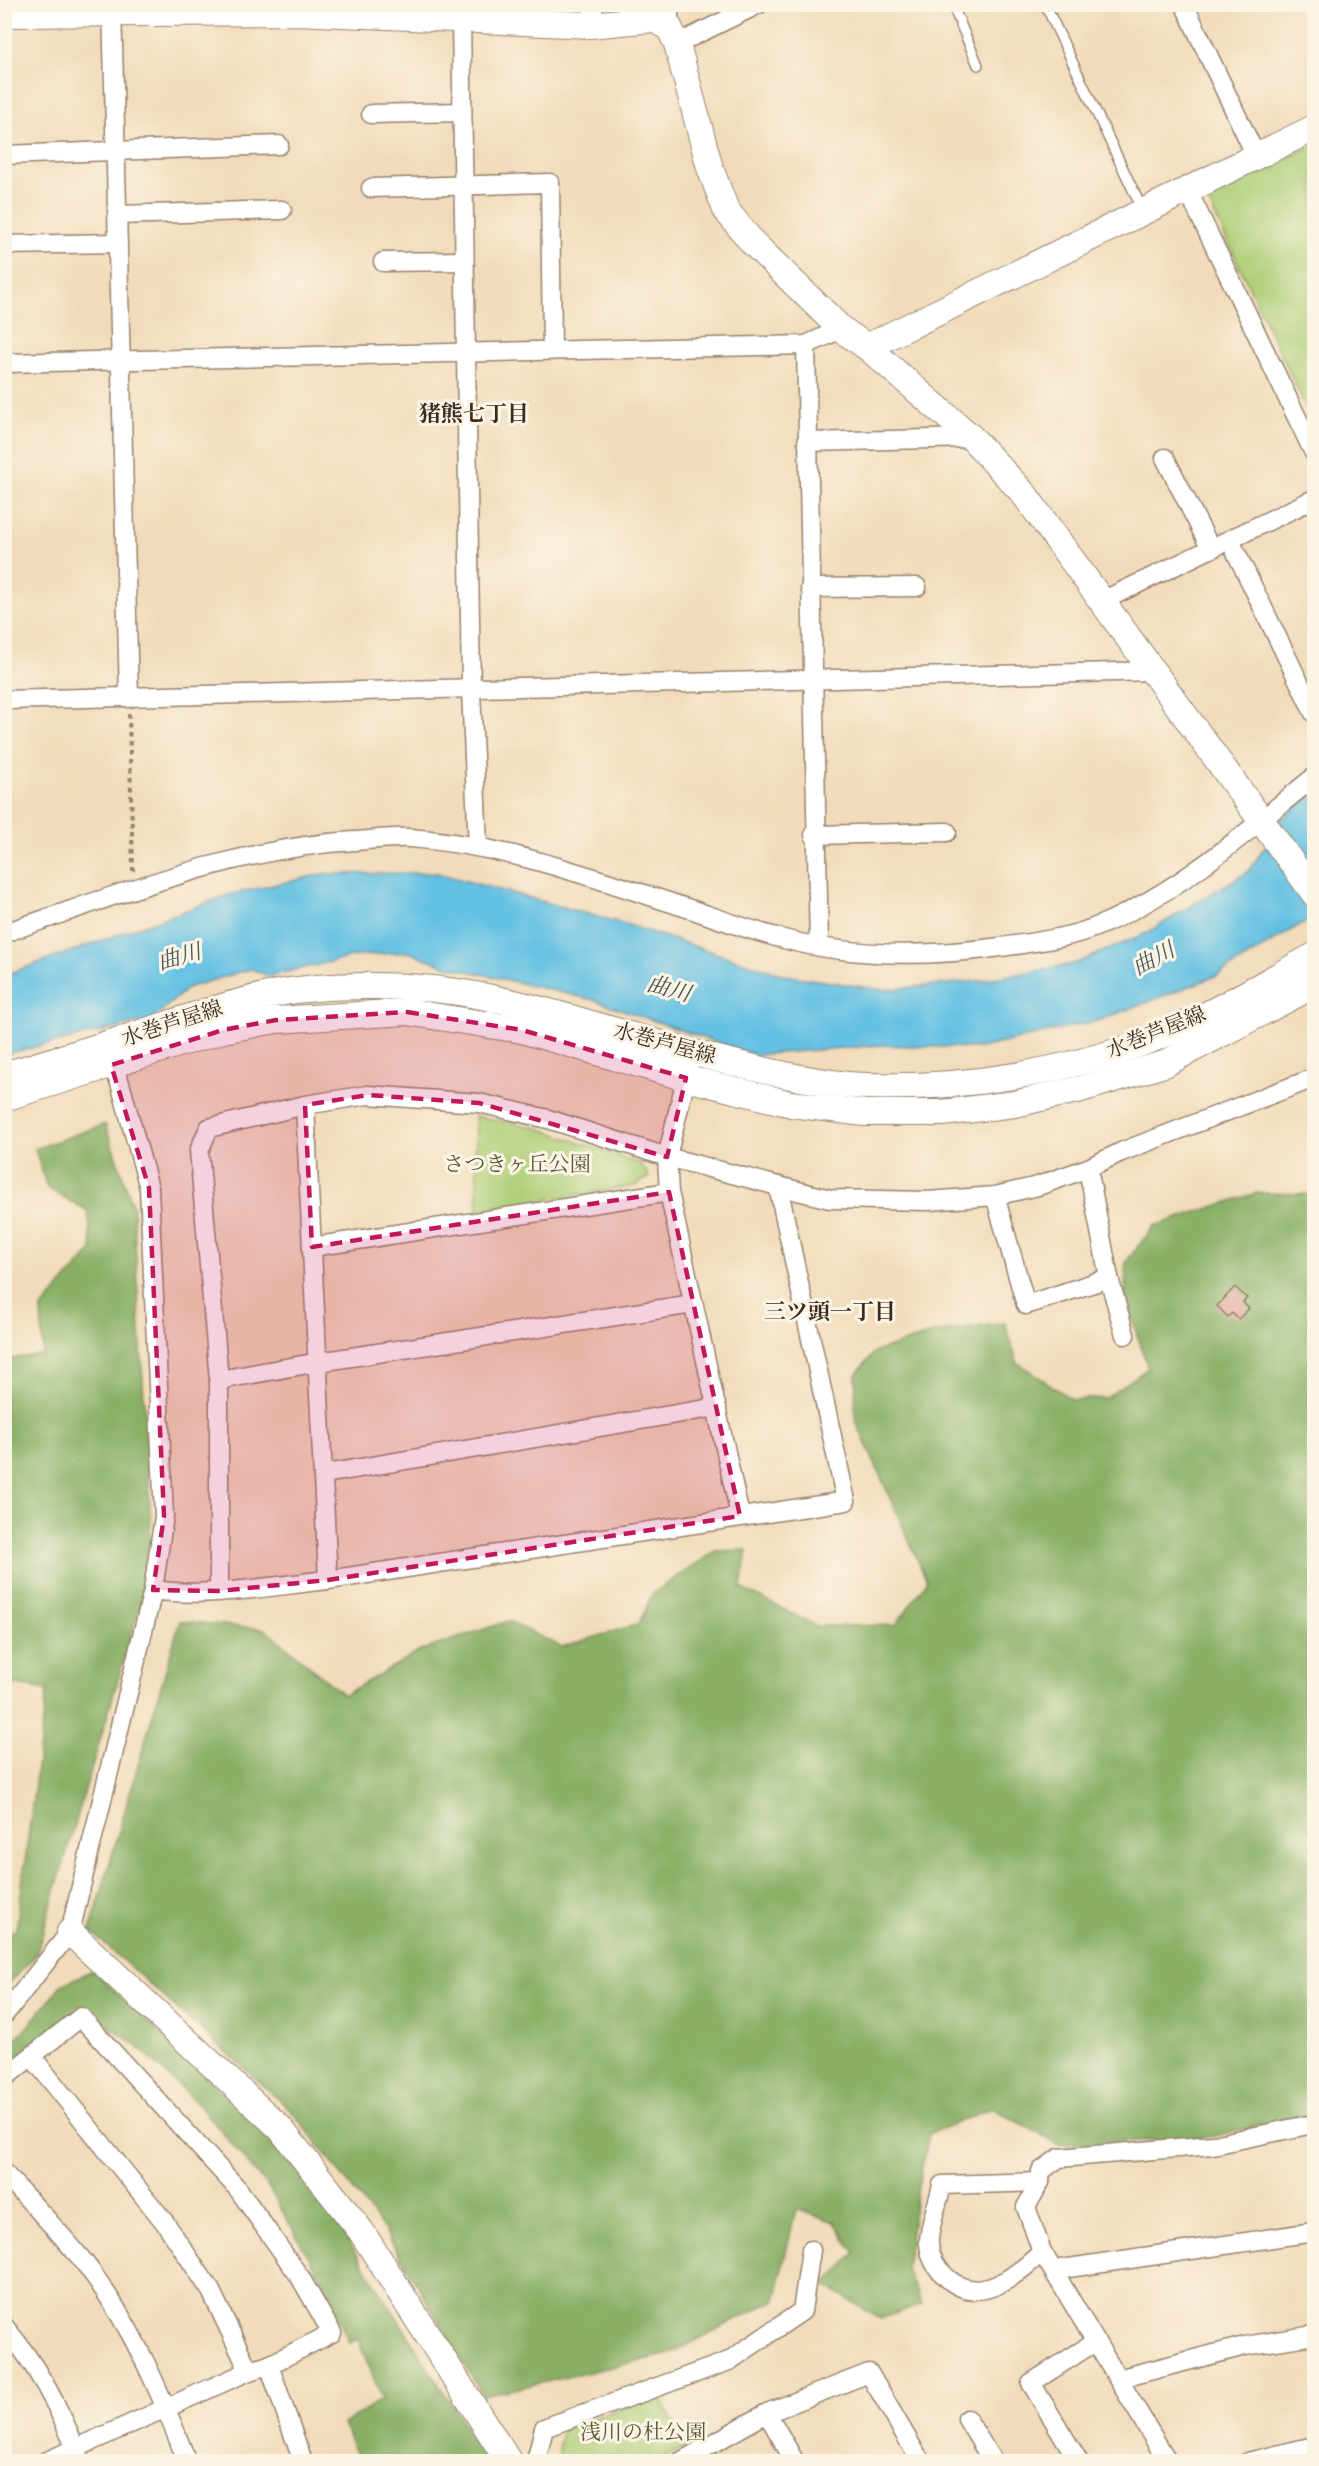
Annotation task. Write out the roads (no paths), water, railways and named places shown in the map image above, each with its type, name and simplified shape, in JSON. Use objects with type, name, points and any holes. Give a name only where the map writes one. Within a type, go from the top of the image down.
[{"type":"street","points":[[4,14],[112,8],[295,8],[461,17],[592,15],[653,19],[672,25],[759,4]]},
{"type":"street","points":[[1184,4],[1256,156]]},
{"type":"street","points":[[112,8],[129,698]]},
{"type":"street","points":[[461,17],[471,690],[478,846]]},
{"type":"street","points":[[672,25],[710,168],[726,210],[752,242],[841,329],[867,347],[972,438],[1024,494],[1102,602],[1156,671],[1314,893]]},
{"type":"street","points":[[371,114],[462,112]]},
{"type":"street","points":[[867,347],[1314,128]]},
{"type":"street","points":[[4,155],[279,145]]},
{"type":"street","points":[[371,188],[550,183],[552,349]]},
{"type":"street","points":[[1187,189],[1314,453]]},
{"type":"street","points":[[118,215],[282,210]]},
{"type":"street","points":[[4,245],[118,243]]},
{"type":"street","points":[[383,262],[463,261]]},
{"type":"street","points":[[4,363],[806,345],[841,329]]},
{"type":"street","points":[[806,345],[814,835],[819,945]]},
{"type":"street","points":[[807,442],[972,438]]},
{"type":"street","points":[[1165,458],[1211,549]]},
{"type":"street","points":[[1102,602],[1314,498]]},
{"type":"street","points":[[1230,540],[1314,713]]},
{"type":"street","points":[[810,588],[917,587]]},
{"type":"street","points":[[4,700],[812,682],[1156,671]]},
{"type":"street","points":[[4,933],[133,890],[270,850],[406,837],[478,846],[549,864],[782,939],[872,954],[925,955],[1043,941],[1089,929],[1145,903],[1265,823],[1314,777]]},
{"type":"street","points":[[814,835],[947,832]]},
{"type":"street","name":"水巻芦屋線","points":[[4,1098],[222,1007],[275,994],[344,986],[410,987],[471,993],[530,1005],[692,1052],[796,1075],[866,1086],[940,1084],[1009,1076],[1078,1063],[1152,1039],[1314,956]]},
{"type":"street","name":"水巻芦屋線","points":[[4,1075],[276,1020],[407,1012],[522,1030],[686,1078],[791,1104],[865,1113],[942,1113],[1014,1104],[1081,1089],[1164,1064],[1249,1022],[1314,985]]},
{"type":"street","points":[[692,1052],[667,1157],[669,1192],[740,1516]]},
{"type":"street","points":[[4,2015],[70,1932],[153,1590],[164,1516],[149,1188],[120,1083],[107,1055]]},
{"type":"street","points":[[219,1591],[219,1380],[199,1151],[209,1128],[305,1105],[368,1095],[479,1102],[548,1119],[667,1157],[830,1198],[928,1201],[995,1196],[1038,1186],[1314,1078]]},
{"type":"street","points":[[305,1105],[325,1474],[328,1580]]},
{"type":"street","points":[[1088,1168],[1109,1278],[1125,1335]]},
{"type":"street","points":[[153,1590],[177,1593],[219,1591],[328,1580],[846,1501],[778,1186]]},
{"type":"street","points":[[312,1247],[669,1192]]},
{"type":"street","points":[[995,1196],[1026,1305],[1109,1278]]},
{"type":"street","points":[[219,1380],[319,1362],[693,1304]]},
{"type":"street","points":[[325,1474],[717,1407]]},
{"type":"street","points":[[70,1932],[280,2128],[361,2231],[509,2462]]},
{"type":"street","points":[[4,2078],[33,2058],[81,2017],[238,2189],[300,2277],[332,2333],[269,2365],[249,2371],[167,2408],[78,2454],[45,2462]]},
{"type":"street","points":[[33,2058],[166,2224],[211,2291],[249,2371]]},
{"type":"street","points":[[1168,2462],[1095,2342],[1055,2270],[1042,2252],[1026,2207],[1041,2182],[1041,2171],[1059,2158],[1213,2145],[1308,2125],[1314,2126]]},
{"type":"street","points":[[4,2174],[87,2266],[136,2341],[167,2408],[187,2462]]},
{"type":"street","points":[[1041,2182],[942,2185],[929,2244],[937,2269],[952,2283],[973,2291],[996,2286],[1014,2277],[1042,2252]]},
{"type":"street","points":[[1055,2270],[1314,2232]]},
{"type":"street","points":[[536,2462],[544,2428],[729,2361],[802,2311],[811,2250]]},
{"type":"street","points":[[4,2326],[22,2346],[50,2390],[78,2454]]},
{"type":"street","points":[[1118,2379],[1245,2346],[1314,2335]]},
{"type":"street","points":[[1079,2462],[1030,2383],[1095,2342]]},
{"type":"street","points":[[269,2365],[303,2462]]},
{"type":"street","points":[[680,2462],[767,2414],[869,2373],[921,2462]]},
{"type":"street","points":[[767,2414],[795,2462]]},
{"type":"street","points":[[967,2419],[993,2462]]},
{"type":"street","points":[[1248,2462],[1314,2446]]},
{"type":"lane","points":[[952,4],[978,66]]},
{"type":"lane","points":[[1045,4],[1143,211]]},
{"type":"lane","points":[[4,1703],[7,1703],[4,1724]]},
{"type":"water","name":"曲川","points":[[1314,793],[1314,916],[1216,976],[1100,1020],[980,1048],[880,1045],[753,1055],[594,1000],[447,966],[408,952],[356,956],[269,976],[251,969],[189,987],[151,1020],[5,1054],[5,975],[229,895],[322,874],[437,873],[625,924],[784,975],[883,990],[978,981],[1074,964],[1147,933],[1249,871],[1284,817]]},
{"type":"district","name":"猪熊七丁目","points":[[474,413]]},
{"type":"district","name":"三ツ頭一丁目","points":[[830,1311]]},
{"type":"park label","name":"さつきヶ丘公園","points":[[517,1164]]},
{"type":"park label","name":"浅川の杜公園","points":[[643,2432]]}]
